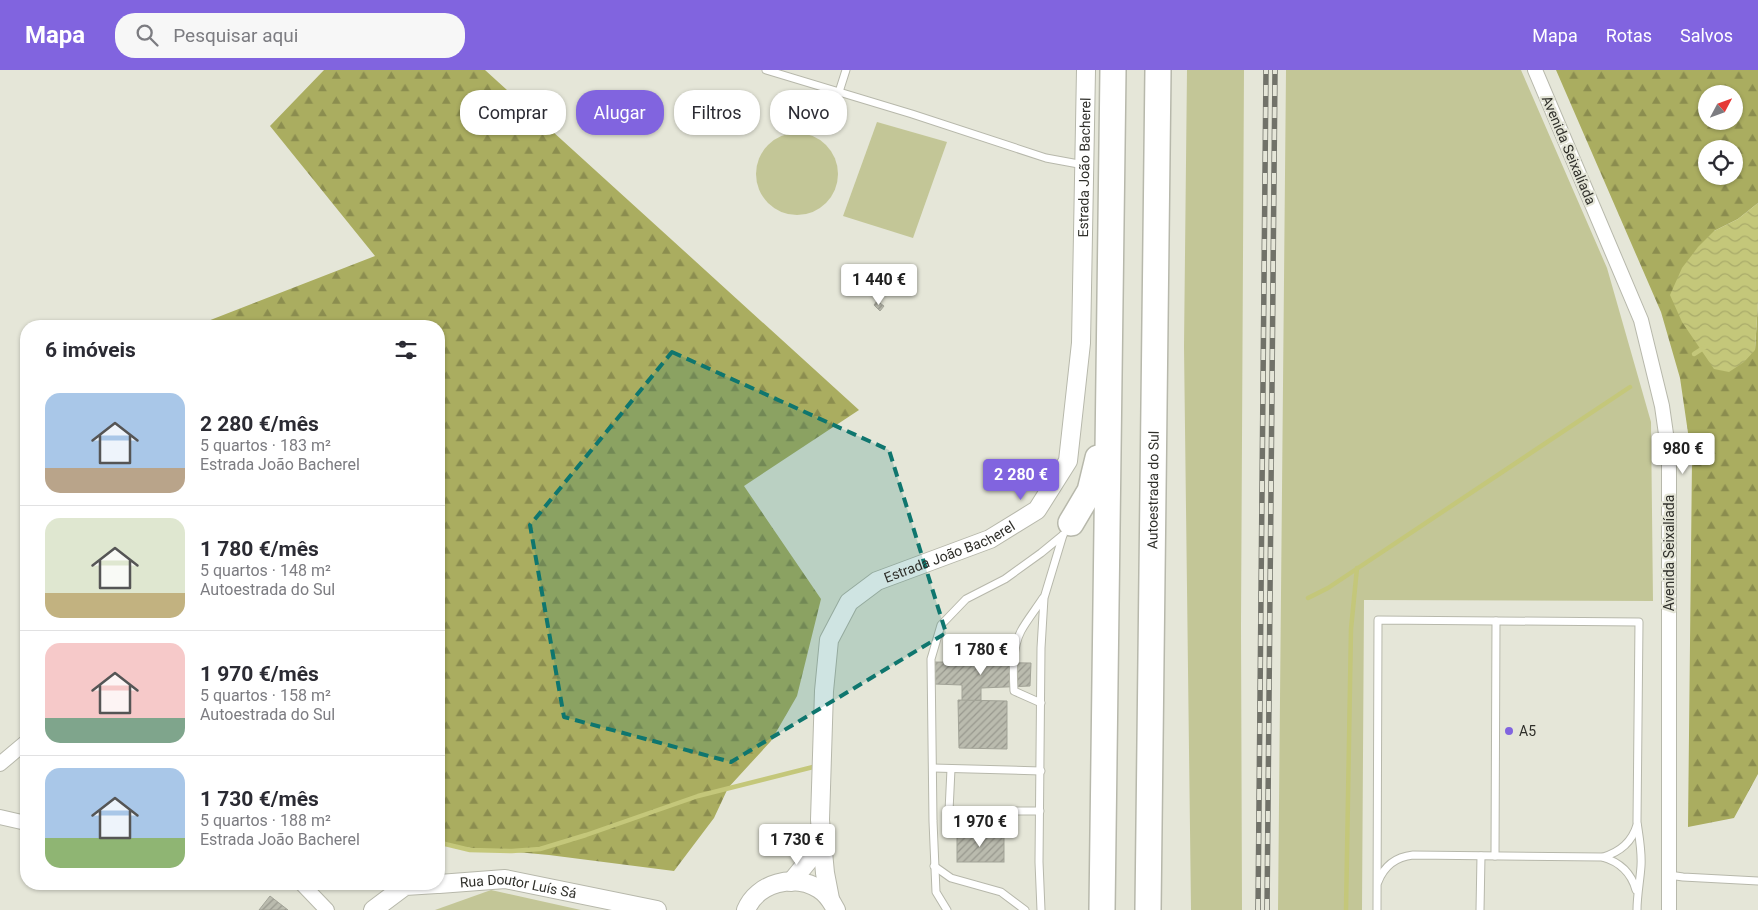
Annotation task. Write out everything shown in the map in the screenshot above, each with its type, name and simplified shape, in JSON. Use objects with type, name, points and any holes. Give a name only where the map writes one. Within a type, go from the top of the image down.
[{"type":"highway","points":[[1102,910],[1113,70]]},
{"type":"highway","name":"Autoestrada do Sul","points":[[1148,910],[1158,70]]},
{"type":"highway","points":[[1067,529],[1090,491],[1100,452],[1109,384]]},
{"type":"street","name":"Estrada João Bacherel","points":[[833,904],[824,873],[820,820],[824,691],[829,640],[849,602],[877,581],[990,540],[1037,510],[1068,461],[1081,343],[1086,70]]},
{"type":"street","name":"Avenida Seixalíada","points":[[1535,70],[1641,320],[1662,406],[1669,455],[1669,910]]},
{"type":"street","points":[[0,764],[20,747]]},
{"type":"street","points":[[0,817],[20,822]]},
{"type":"street","name":"Estrada João Bacherel","points":[[791,882],[809,860],[820,820]]},
{"type":"street","name":"Rua Doutor Luís Sá","points":[[445,883],[505,878],[658,910]]},
{"type":"street","points":[[732,910],[747,906],[762,890],[779,882],[802,882],[818,889],[833,904]]},
{"type":"street","points":[[308,890],[327,910]]},
{"type":"street","name":"Rua Doutor Luís Sá","points":[[373,910],[400,890]]},
{"type":"lane","points":[[766,70],[832,90]]},
{"type":"lane","points":[[840,90],[846,70]]},
{"type":"lane","points":[[847,94],[1046,158],[1084,165]]},
{"type":"lane","points":[[1041,703],[1014,691],[1014,658],[1020,633],[1044,595],[1067,529]]},
{"type":"lane","points":[[947,910],[936,892],[934,866],[932,659],[941,625],[966,599],[1005,579],[1041,553],[1067,529]]},
{"type":"lane","points":[[1041,910],[1039,862],[1041,648],[1044,595]]},
{"type":"lane","points":[[1377,910],[1378,620],[1639,622],[1637,822],[1641,857],[1637,910]]},
{"type":"lane","points":[[1494,856],[1496,621]]},
{"type":"lane","points":[[933,768],[1041,770]]},
{"type":"lane","points":[[951,769],[949,811],[1040,811]]},
{"type":"lane","points":[[1602,857],[1625,845],[1635,830],[1637,822]]},
{"type":"lane","points":[[1377,890],[1378,881],[1388,866],[1404,856],[1494,856],[1602,857],[1610,859],[1625,869],[1631,876],[1637,892]]},
{"type":"lane","points":[[1480,856],[1480,910]]},
{"type":"lane","points":[[934,866],[951,878],[1001,892],[1025,910]]},
{"type":"lane","points":[[1669,875],[1758,881]]},
{"type":"highlighted area","points":[[672,352],[889,450],[946,633],[731,762],[564,717],[530,525]]},
{"type":"shaded area","points":[[1187,70],[1244,70],[1241,626],[1242,910],[1191,910],[1184,347]]},
{"type":"shaded area","points":[[1286,70],[1521,70],[1607,268],[1651,422],[1653,601],[1364,600],[1362,910],[1278,910]]},
{"type":"shaded area","points":[[877,122],[947,142],[913,238],[843,216]]},
{"type":"shaded area","points":[[781,136],[813,136],[831,151],[838,174],[835,190],[826,203],[813,212],[797,215],[781,212],[768,203],[759,190],[756,174],[759,158],[768,145]]},
{"type":"shaded area","points":[[491,890],[581,910],[435,910]]},
{"type":"green space","points":[[324,70],[485,70],[507,90],[460,90],[460,135],[556,135],[859,410],[744,486],[821,599],[797,696],[771,741],[728,788],[714,818],[674,871],[549,855],[445,846],[445,320],[210,320],[375,256],[270,126]]},
{"type":"green space","points":[[1556,70],[1758,70],[1758,203],[1738,219],[1714,231],[1755,350],[1758,301],[1758,774],[1734,818],[1688,827],[1692,460],[1680,378],[1661,312]]},
{"type":"water","points":[[1758,203],[1758,301],[1755,350],[1744,362],[1729,372],[1714,369],[1682,322],[1670,295],[1682,268],[1698,247],[1714,231],[1738,219]]},
{"type":"building","points":[[877,301],[884,306],[880,311],[874,305]]},
{"type":"building","points":[[933,662],[1031,663],[1030,686],[981,688],[981,700],[962,702],[962,685],[934,684]]},
{"type":"building","points":[[958,700],[1007,701],[1007,749],[959,748]]},
{"type":"building","points":[[957,835],[1004,835],[1004,862],[957,862]]},
{"type":"building","points":[[270,896],[288,910],[259,910]]},
{"type":"waterway","points":[[1694,354],[1705,347]]},
{"type":"waterway","points":[[1308,598],[1328,588],[1630,387]]},
{"type":"waterway","points":[[1346,910],[1351,629],[1357,568]]},
{"type":"waterway","points":[[445,844],[470,850],[512,851],[540,849],[698,796],[813,767]]},
{"type":"railway","points":[[1258,910],[1266,70]]},
{"type":"railway","points":[[1267,910],[1275,70]]},
{"type":"place","name":"A5","points":[[1509,731]]}]
